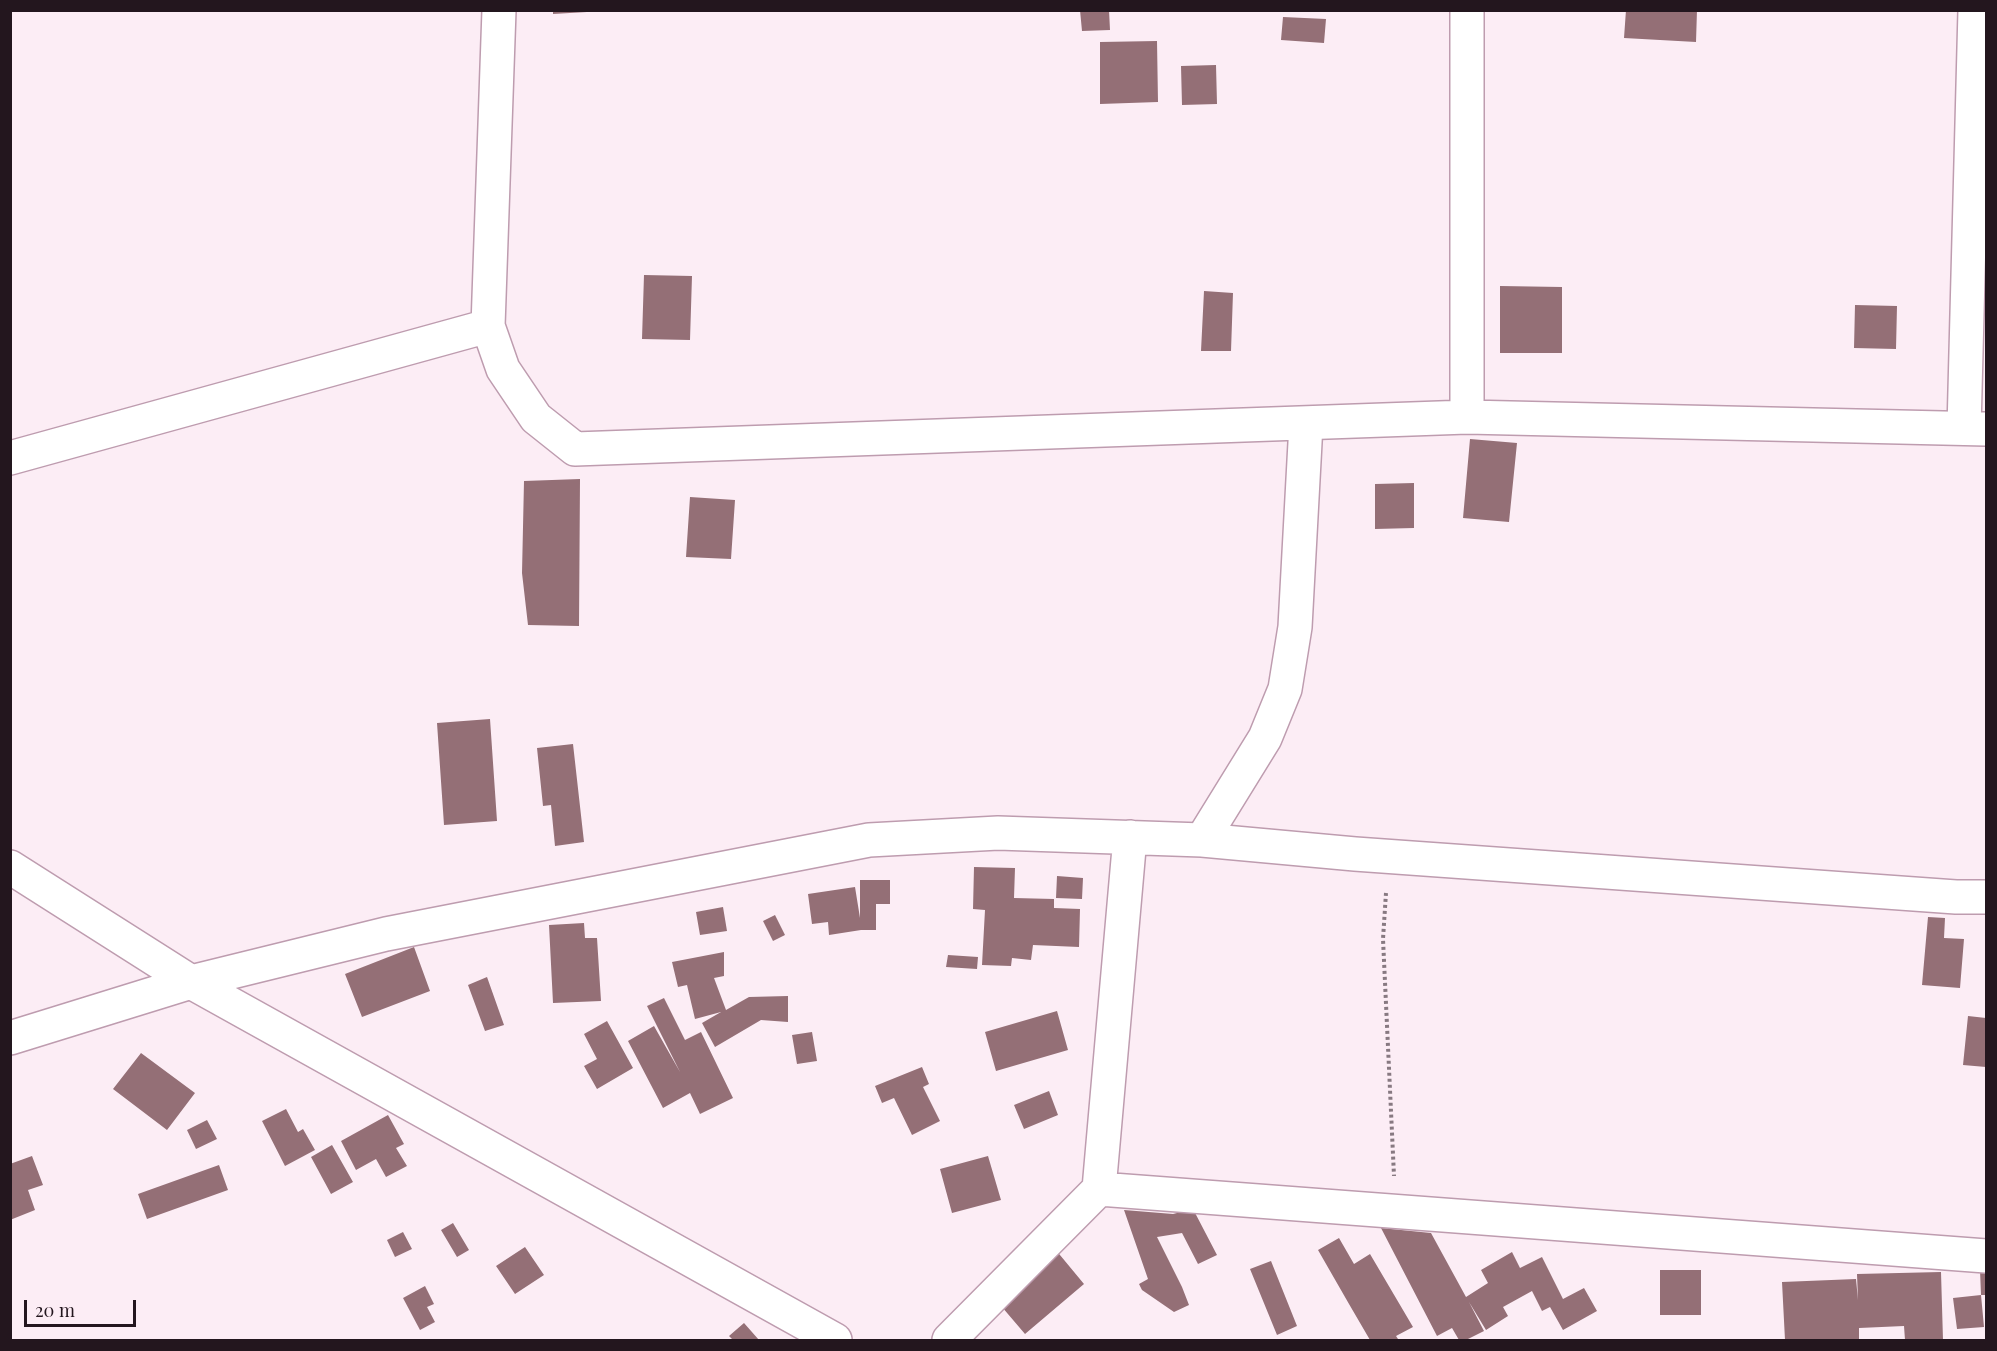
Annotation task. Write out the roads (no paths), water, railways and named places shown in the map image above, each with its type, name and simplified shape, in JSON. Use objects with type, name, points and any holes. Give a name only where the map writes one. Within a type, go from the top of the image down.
[{"type":"street","points":[[499,10],[488,326],[503,369],[536,418],[575,449],[1467,417],[1975,428],[1975,10]]},
{"type":"street","points":[[1467,10],[1467,417]]},
{"type":"street","points":[[10,458],[488,326]]},
{"type":"street","points":[[1202,840],[1264,738],[1285,689],[1295,627],[1306,424]]},
{"type":"street","points":[[10,1038],[191,982],[386,934],[869,840],[998,833],[1202,840],[1388,856],[1956,897],[1986,897]]},
{"type":"street","points":[[949,1341],[1099,1189],[1130,837]]},
{"type":"street","points":[[10,867],[191,982],[835,1341]]},
{"type":"street","points":[[1099,1189],[1986,1256]]}]
